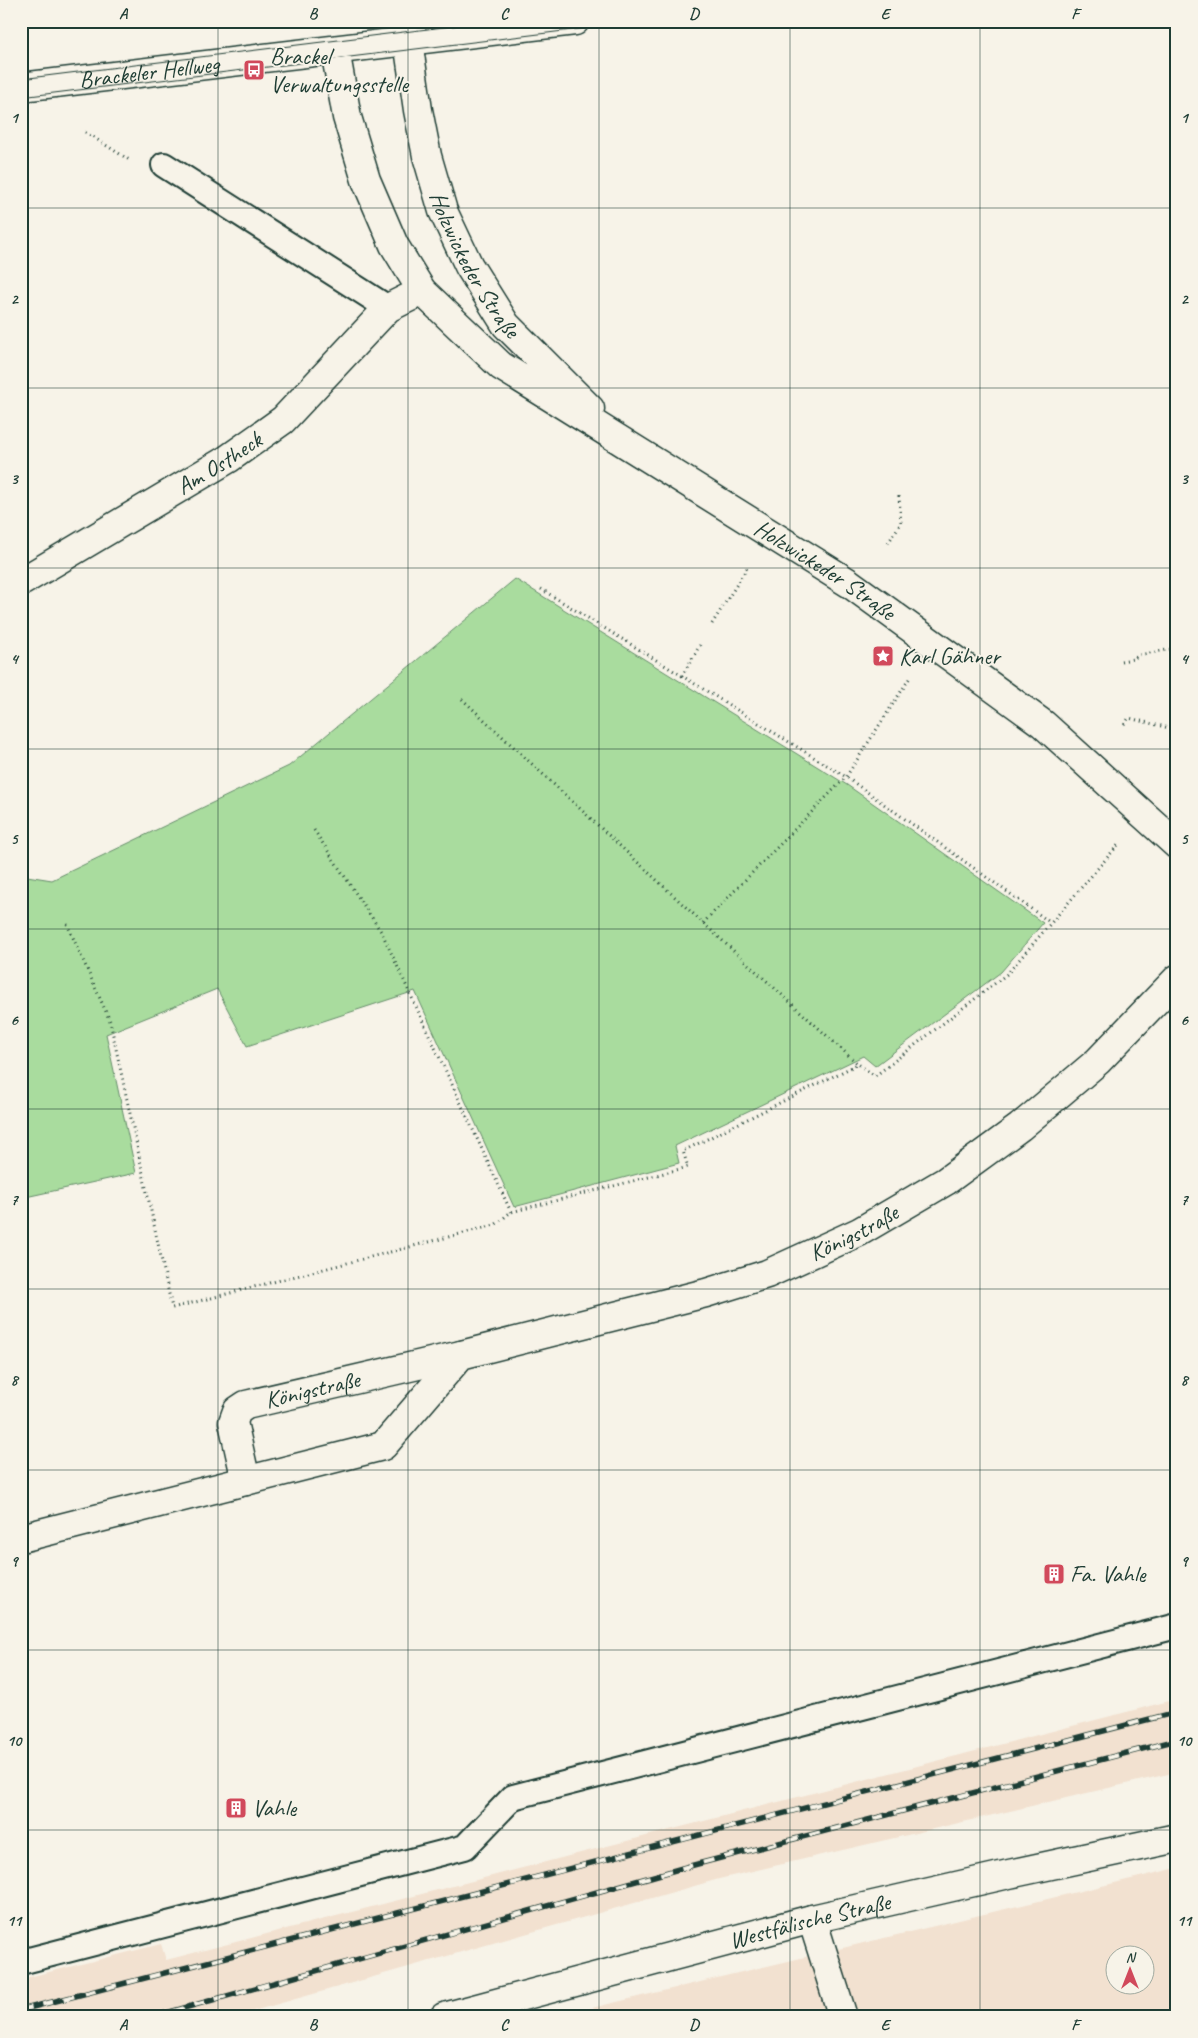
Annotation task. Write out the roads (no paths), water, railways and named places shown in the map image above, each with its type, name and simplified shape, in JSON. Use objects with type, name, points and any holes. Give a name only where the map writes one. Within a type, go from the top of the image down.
[{"type":"street","name":"Brackeler Hellweg","points":[[21,87],[575,21]]},
{"type":"street","name":"Holzwickeder Straße","points":[[408,41],[427,156],[443,211],[468,266],[506,325],[624,443]]},
{"type":"street","name":"Holzwickeder Straße","points":[[335,50],[347,117],[366,180],[394,246],[422,291],[501,366],[865,594],[1043,724],[1177,844]]},
{"type":"street","points":[[388,308],[422,291]]},
{"type":"street","name":"Am Ostheck","points":[[21,582],[228,459],[283,420],[388,308]]},
{"type":"street","name":"Königstraße","points":[[246,1481],[234,1422],[237,1411],[246,1405],[461,1355],[706,1294],[767,1274],[859,1232],[946,1181],[1020,1127],[1098,1061],[1177,979]]},
{"type":"street","points":[[21,1538],[383,1446],[461,1355]]},
{"type":"street","name":"Westfälische Straße","points":[[444,2017],[812,1919],[1177,1838]]},
{"type":"street","points":[[812,1919],[843,2017]]},
{"type":"lane","points":[[164,165],[388,308]]},
{"type":"lane","points":[[21,1962],[465,1847],[513,1797],[1177,1626]]},
{"type":"tram line","points":[[21,79],[493,21]]},
{"type":"tram line","points":[[21,97],[646,21]]},
{"type":"railway","points":[[21,2010],[1177,1712]]},
{"type":"railway","points":[[152,2017],[686,1867],[1177,1740]]},
{"type":"place","name":"Brackel Verwaltungsstelle","points":[[254,70]]},
{"type":"place","name":"Karl Gähner","points":[[883,656]]},
{"type":"place","name":"Fa. Vahle","points":[[1054,1574]]},
{"type":"place","name":"Vahle","points":[[236,1808]]}]
